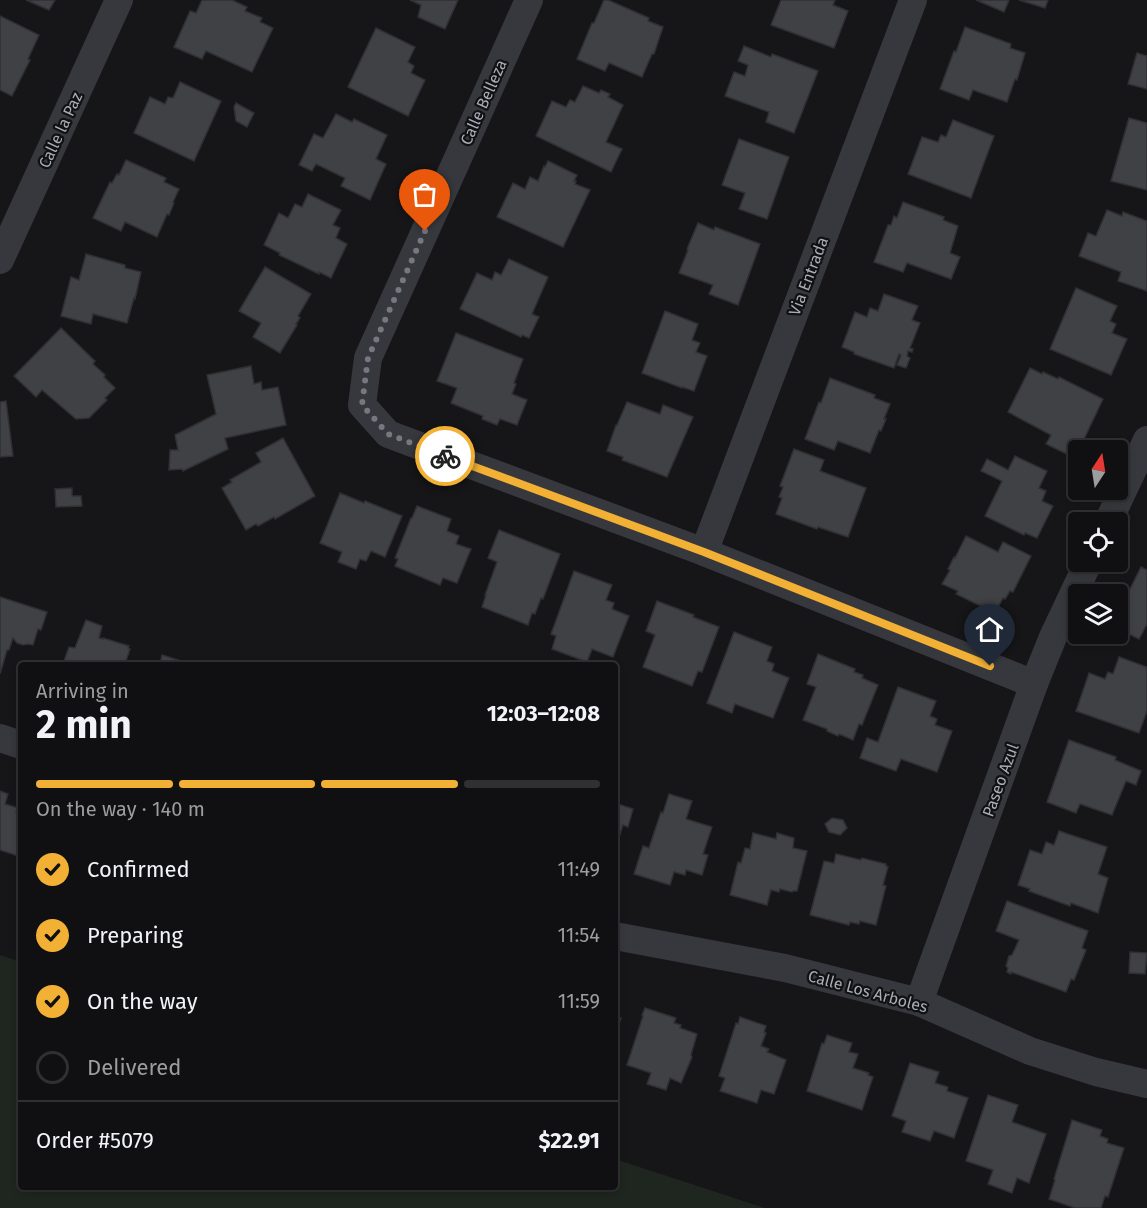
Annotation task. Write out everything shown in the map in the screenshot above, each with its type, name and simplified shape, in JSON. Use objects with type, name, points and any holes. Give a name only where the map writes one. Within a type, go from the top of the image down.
[{"type":"street","name":"Calle la Paz","points":[[0,260],[119,0]]},
{"type":"street","name":"Calle Belleza","points":[[529,0],[368,358],[362,405],[388,434],[704,552]]},
{"type":"street","name":"Via Entrada","points":[[704,552],[913,0]]},
{"type":"street","points":[[1113,512],[1147,440]]},
{"type":"street","points":[[704,552],[1034,684]]},
{"type":"street","name":"Paseo Azul","points":[[919,1002],[1034,684],[1084,572]]},
{"type":"street","points":[[0,738],[18,744]]},
{"type":"street","name":"Calle Los Arboles","points":[[618,937],[785,968],[919,1002],[1030,1051],[1096,1072],[1147,1084]]},
{"type":"shaded area","points":[[0,955],[18,961],[18,1190],[618,1190],[618,1160],[765,1208],[0,1208]]},
{"type":"building","points":[[26,0],[55,0],[49,10]]},
{"type":"building","points":[[202,0],[232,0],[247,7],[245,11],[262,18],[260,22],[273,28],[252,72],[206,51],[202,59],[174,47],[190,11],[196,13]]},
{"type":"building","points":[[410,0],[458,0],[445,29],[418,17],[421,5]]},
{"type":"building","points":[[604,0],[649,18],[648,21],[663,27],[654,54],[642,77],[609,63],[605,71],[577,59]]},
{"type":"building","points":[[781,0],[835,0],[833,5],[848,11],[834,48],[771,25]]},
{"type":"building","points":[[976,0],[1009,0],[1004,12]]},
{"type":"building","points":[[1019,0],[1048,0],[1045,8]]},
{"type":"building","points":[[0,16],[39,35],[28,59],[30,60],[12,96],[0,90]]},
{"type":"building","points":[[965,27],[1011,44],[1010,48],[1025,53],[1017,80],[1015,79],[1007,102],[973,90],[969,100],[940,89]]},
{"type":"building","points":[[376,28],[415,47],[408,62],[414,66],[411,73],[425,80],[408,116],[348,87]]},
{"type":"building","points":[[744,46],[818,71],[794,133],[766,122],[769,112],[725,96],[734,72],[745,76],[748,65],[738,61]]},
{"type":"building","points":[[1137,53],[1147,56],[1147,89],[1128,84]]},
{"type":"building","points":[[180,82],[221,101],[194,161],[134,133],[150,97],[165,104],[168,97],[173,98]]},
{"type":"building","points":[[583,86],[599,93],[601,90],[610,94],[608,97],[623,105],[606,142],[622,149],[611,172],[536,136],[552,101],[566,107],[570,100],[575,102]]},
{"type":"building","points":[[236,103],[254,113],[247,127],[236,121],[234,107]]},
{"type":"building","points":[[336,114],[352,122],[354,119],[387,135],[376,159],[386,164],[370,200],[341,186],[345,178],[316,164],[312,171],[299,165],[314,134],[323,138]]},
{"type":"building","points":[[1129,118],[1147,123],[1147,190],[1111,181]]},
{"type":"building","points":[[953,120],[994,136],[971,198],[908,174],[922,137],[938,142],[941,135],[946,137]]},
{"type":"building","points":[[739,139],[789,157],[767,219],[739,209],[745,193],[722,185]]},
{"type":"building","points":[[126,160],[166,178],[164,182],[179,189],[157,237],[125,222],[121,231],[93,218],[110,182],[112,183],[117,174],[119,175]]},
{"type":"building","points":[[548,161],[577,175],[575,184],[590,190],[563,247],[497,217],[513,183],[525,189],[530,177],[538,181]]},
{"type":"building","points":[[308,194],[341,210],[333,225],[340,228],[336,238],[347,244],[331,278],[279,255],[280,253],[264,245],[279,213],[288,218],[295,204],[302,207]]},
{"type":"building","points":[[903,202],[944,217],[943,220],[958,226],[950,253],[960,257],[951,279],[907,263],[903,272],[874,262],[888,225],[891,225],[894,216],[897,218]]},
{"type":"building","points":[[1107,210],[1122,216],[1123,212],[1147,221],[1147,291],[1118,281],[1121,272],[1079,256],[1088,233],[1096,236]]},
{"type":"building","points":[[698,223],[760,244],[738,305],[709,294],[713,285],[679,273]]},
{"type":"building","points":[[86,254],[141,272],[127,323],[93,314],[91,324],[61,316],[71,277],[79,280]]},
{"type":"building","points":[[509,259],[548,277],[532,314],[539,317],[529,338],[522,335],[521,337],[460,309],[477,273],[492,280],[495,272],[501,275]]},
{"type":"building","points":[[265,267],[311,294],[298,316],[300,318],[297,325],[280,353],[253,337],[261,323],[239,311]]},
{"type":"building","points":[[1076,288],[1117,306],[1110,321],[1116,324],[1112,333],[1127,339],[1111,375],[1050,349]]},
{"type":"building","points":[[884,294],[918,306],[912,320],[920,323],[910,348],[913,349],[912,352],[908,351],[907,356],[910,358],[906,368],[897,365],[901,355],[899,354],[894,368],[854,354],[842,347],[855,312],[867,317],[870,308],[878,311]]},
{"type":"building","points":[[665,311],[698,324],[692,340],[700,343],[696,352],[707,356],[694,391],[642,373]]},
{"type":"building","points":[[61,328],[95,361],[93,364],[115,388],[105,398],[107,400],[89,418],[76,419],[42,390],[36,397],[14,376]]},
{"type":"building","points":[[456,333],[523,359],[512,394],[527,400],[517,425],[500,419],[497,425],[482,419],[483,416],[451,403],[457,388],[437,381]]},
{"type":"building","points":[[251,366],[254,384],[261,382],[262,390],[278,387],[286,425],[225,438],[228,449],[183,471],[182,469],[169,470],[170,450],[178,450],[175,435],[216,414],[207,375]]},
{"type":"building","points":[[1030,368],[1058,379],[1059,377],[1103,399],[1084,440],[1068,440],[1068,455],[1046,444],[1051,435],[1008,412]]},
{"type":"building","points":[[830,378],[875,395],[874,398],[890,404],[884,419],[886,419],[870,453],[838,441],[834,450],[805,439]]},
{"type":"building","points":[[6,401],[13,456],[0,457],[0,402]]},
{"type":"building","points":[[627,402],[660,414],[663,405],[693,417],[667,477],[622,460],[623,457],[607,451]]},
{"type":"building","points":[[283,438],[315,496],[275,519],[274,517],[246,530],[222,488],[232,482],[230,480],[261,462],[256,453]]},
{"type":"building","points":[[794,449],[824,460],[820,471],[866,488],[848,537],[818,527],[817,529],[776,514],[782,498],[779,497],[783,487],[780,486]]},
{"type":"building","points":[[1015,456],[1047,471],[1039,488],[1046,491],[1042,501],[1053,506],[1037,538],[1025,533],[1024,535],[985,516],[1002,481],[981,471],[987,459],[1008,470]]},
{"type":"building","points":[[72,488],[72,496],[81,496],[82,506],[56,507],[55,489]]},
{"type":"building","points":[[340,493],[402,516],[385,557],[371,551],[366,561],[360,559],[356,569],[338,562],[342,552],[320,543]]},
{"type":"building","points":[[417,506],[451,519],[447,531],[459,536],[456,544],[471,549],[457,583],[443,578],[440,585],[395,566],[398,559],[395,558]]},
{"type":"building","points":[[499,530],[560,554],[543,599],[541,598],[535,614],[532,613],[528,625],[482,607],[497,562],[488,558]]},
{"type":"building","points":[[966,536],[998,552],[1003,542],[1031,556],[1013,592],[1010,591],[1005,599],[1003,598],[995,613],[956,594],[958,591],[942,584]]},
{"type":"building","points":[[1141,567],[1147,570],[1147,624],[1139,639],[1128,634],[1129,591]]},
{"type":"building","points":[[574,571],[612,585],[606,600],[614,603],[612,609],[629,616],[613,657],[592,649],[587,662],[552,649],[556,636],[551,634]]},
{"type":"building","points":[[0,597],[47,612],[33,645],[17,643],[13,638],[0,674]]},
{"type":"building","points":[[657,601],[719,627],[702,672],[698,671],[692,686],[643,667],[655,635],[646,631]]},
{"type":"building","points":[[86,620],[102,626],[99,638],[129,646],[126,662],[64,662],[69,647],[75,648]]},
{"type":"building","points":[[734,632],[772,647],[767,661],[774,664],[772,671],[789,678],[773,718],[735,704],[732,713],[707,703]]},
{"type":"building","points":[[818,654],[855,669],[854,672],[863,675],[862,678],[878,685],[862,725],[859,724],[853,740],[839,734],[838,736],[803,720],[816,687],[807,684]]},
{"type":"building","points":[[162,655],[185,662],[160,662]]},
{"type":"building","points":[[1119,657],[1147,667],[1147,711],[1139,733],[1076,711],[1089,673],[1105,679],[1108,672],[1113,674]]},
{"type":"building","points":[[898,687],[936,701],[930,716],[937,719],[935,725],[952,731],[937,772],[901,759],[896,771],[860,758],[867,738],[878,742]]},
{"type":"building","points":[[1069,740],[1116,757],[1115,760],[1141,771],[1136,785],[1126,781],[1112,815],[1080,804],[1076,813],[1047,802]]},
{"type":"building","points":[[0,791],[8,794],[5,804],[18,808],[16,812],[18,812],[18,856],[0,850]]},
{"type":"building","points":[[669,794],[692,801],[686,819],[712,827],[703,854],[708,855],[702,875],[686,870],[685,875],[674,872],[670,885],[634,874],[643,846],[649,848]]},
{"type":"building","points":[[618,804],[633,809],[628,827],[623,825],[618,841]]},
{"type":"building","points":[[832,818],[843,820],[847,828],[840,835],[829,832],[825,824]]},
{"type":"building","points":[[1059,831],[1107,847],[1098,874],[1108,878],[1098,913],[1071,903],[1070,906],[1018,885],[1030,850],[1042,854],[1046,842],[1054,845]]},
{"type":"building","points":[[753,833],[776,839],[777,833],[794,838],[793,848],[807,851],[797,891],[771,890],[767,905],[730,895],[738,862],[741,863],[745,848],[750,849]]},
{"type":"building","points":[[836,854],[886,864],[888,867],[883,885],[886,886],[876,925],[860,921],[859,924],[850,922],[849,925],[810,915],[824,861],[834,863]]},
{"type":"building","points":[[1007,901],[1088,931],[1082,948],[1086,950],[1074,980],[1071,979],[1066,992],[1007,972],[1009,956],[1012,955],[1019,940],[996,931]]},
{"type":"building","points":[[1130,952],[1147,953],[1145,974],[1129,973]]},
{"type":"building","points":[[645,1008],[676,1018],[674,1023],[681,1025],[680,1028],[697,1034],[692,1057],[681,1083],[670,1078],[666,1090],[647,1084],[651,1073],[627,1065]]},
{"type":"building","points":[[740,1017],[766,1026],[761,1046],[769,1049],[767,1052],[786,1060],[774,1094],[761,1090],[757,1103],[720,1091],[725,1078],[719,1076]]},
{"type":"building","points":[[827,1035],[852,1043],[849,1052],[858,1054],[853,1068],[869,1073],[868,1075],[873,1077],[862,1110],[807,1091],[822,1043],[824,1044]]},
{"type":"building","points":[[910,1063],[939,1072],[935,1083],[948,1087],[947,1091],[968,1098],[954,1138],[934,1131],[930,1141],[902,1132],[906,1121],[892,1116]]},
{"type":"building","points":[[988,1095],[1018,1105],[1012,1122],[1046,1134],[1029,1183],[1017,1178],[1012,1193],[988,1184],[993,1170],[966,1161]]},
{"type":"building","points":[[1072,1120],[1102,1130],[1100,1136],[1108,1139],[1107,1143],[1124,1148],[1108,1197],[1105,1196],[1101,1208],[1075,1208],[1049,1199]]},
{"type":"way so far","points":[[425,231],[368,358],[362,405],[388,434],[445,456]]},
{"type":"route","points":[[445,456],[704,552],[990,666]]}]
